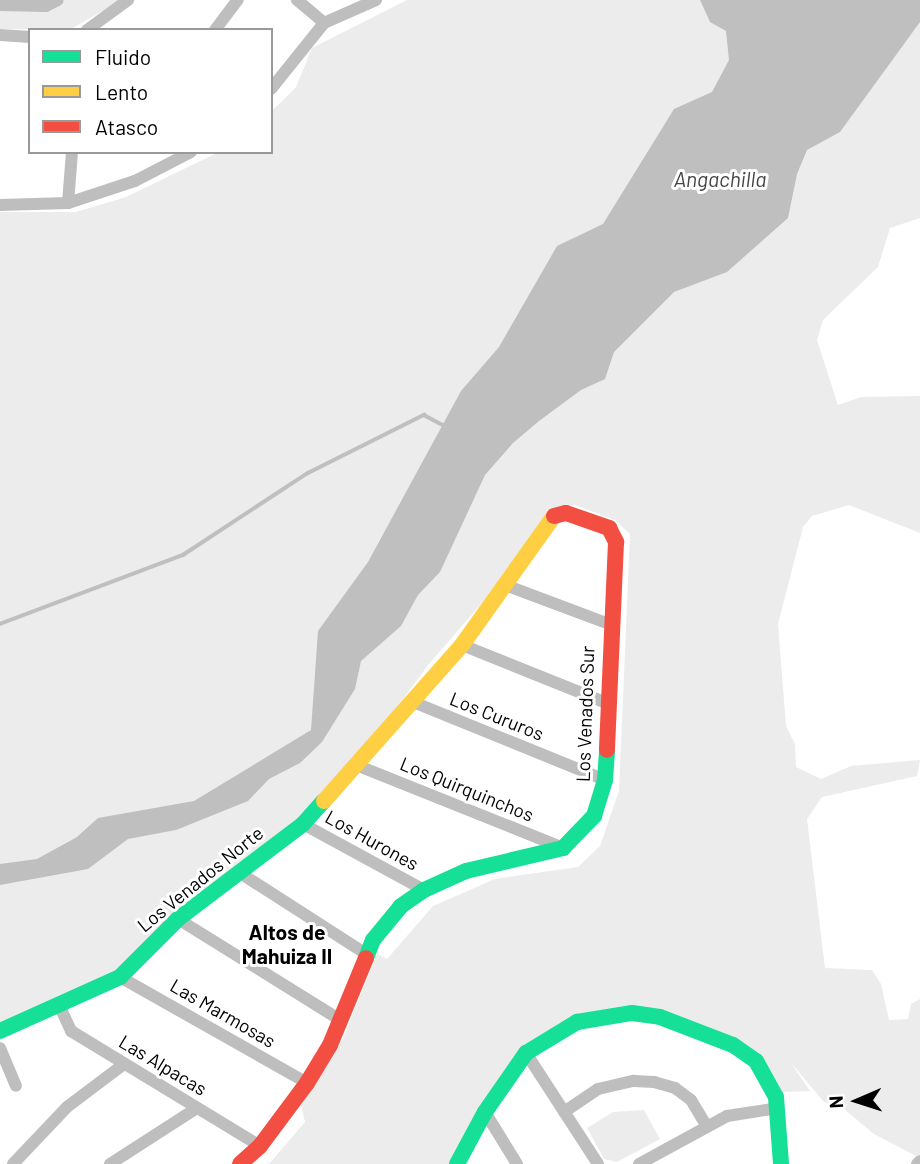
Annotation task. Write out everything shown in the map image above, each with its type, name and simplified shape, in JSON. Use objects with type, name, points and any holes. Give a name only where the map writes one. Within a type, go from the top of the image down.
[{"type":"street","points":[[7,3],[46,6],[58,0]]},
{"type":"street","points":[[90,28],[128,0]]},
{"type":"street","points":[[217,28],[238,0]]},
{"type":"street","points":[[297,0],[324,23]]},
{"type":"street","points":[[273,87],[324,23],[376,0]]},
{"type":"street","points":[[0,36],[28,37]]},
{"type":"street","points":[[68,203],[72,154]]},
{"type":"street","points":[[0,205],[68,203],[135,181],[187,154]]},
{"type":"street","name":"Los Venados Sur","points":[[340,781],[462,645],[508,586],[557,514],[566,513],[605,527],[616,542],[609,624],[610,704],[605,780],[594,816],[563,848]]},
{"type":"street","points":[[508,586],[609,624]]},
{"type":"street","points":[[462,645],[610,704]]},
{"type":"street","name":"Los Cururos","points":[[413,702],[605,780]]},
{"type":"street","name":"Los Quirquinchos","points":[[356,765],[563,848]]},
{"type":"street","name":"Los Venados Norte","points":[[0,1031],[120,977],[178,919],[303,824],[340,781]]},
{"type":"street","name":"Los Hurones","points":[[303,824],[424,890]]},
{"type":"street","points":[[240,1164],[260,1146],[307,1083],[341,1020],[366,954],[391,916],[424,890],[488,863],[563,848]]},
{"type":"street","points":[[240,873],[366,954]]},
{"type":"street","points":[[178,919],[341,1020]]},
{"type":"street","name":"Las Marmosas","points":[[120,977],[307,1083]]},
{"type":"street","name":"Las Alpacas","points":[[59,1005],[71,1031],[260,1146]]},
{"type":"street","points":[[457,1164],[485,1112],[526,1053],[556,1031],[591,1018],[632,1013],[660,1017],[749,1055],[768,1078],[778,1108],[781,1164]]},
{"type":"street","points":[[0,1048],[16,1086]]},
{"type":"street","points":[[526,1053],[598,1164]]},
{"type":"street","points":[[13,1164],[67,1107],[124,1064]]},
{"type":"street","points":[[564,1112],[598,1089],[634,1081],[654,1082],[675,1088],[691,1100],[707,1127]]},
{"type":"street","points":[[110,1164],[197,1108]]},
{"type":"street","points":[[639,1164],[707,1127],[747,1110],[778,1108]]},
{"type":"street","points":[[485,1112],[517,1164]]},
{"type":"shaded area","points":[[64,0],[122,0],[73,28],[0,29],[0,10],[56,7]]},
{"type":"shaded area","points":[[407,0],[920,0],[920,218],[890,228],[878,267],[823,320],[817,340],[838,405],[861,397],[920,396],[920,533],[849,505],[812,516],[803,527],[778,624],[786,726],[795,744],[796,767],[821,779],[851,766],[920,760],[917,776],[822,797],[807,819],[825,968],[872,970],[881,984],[889,1020],[908,1019],[911,1004],[920,999],[920,1158],[874,1134],[844,1109],[824,1102],[791,1063],[810,1091],[782,1092],[770,1069],[748,1046],[606,1011],[504,1071],[452,1164],[269,1164],[305,1122],[301,1105],[343,1039],[377,954],[387,959],[433,906],[495,879],[578,867],[600,846],[619,791],[630,534],[615,520],[575,505],[549,511],[495,588],[429,664],[386,722],[297,821],[124,966],[0,1025],[0,212],[76,212],[126,197],[215,154],[273,154],[273,110],[296,87],[312,48]]},
{"type":"shaded area","points":[[644,1110],[660,1139],[617,1162],[604,1159],[587,1128],[613,1112]]},
{"type":"water","name":"Angachilla","points":[[700,0],[920,0],[920,22],[840,132],[807,150],[797,174],[788,218],[727,272],[674,292],[614,352],[605,379],[581,390],[539,421],[513,443],[485,475],[440,572],[418,595],[401,626],[361,661],[355,689],[322,742],[300,763],[269,779],[248,801],[176,830],[128,839],[88,869],[0,885],[0,864],[37,859],[77,837],[98,818],[194,801],[311,730],[318,631],[368,562],[461,391],[499,347],[557,246],[603,224],[674,109],[712,92],[729,60],[726,31],[710,22]]},
{"type":"waterway","points":[[0,624],[183,555],[308,473],[424,415],[443,425]]},
{"type":"traffic: fast","points":[[366,958],[373,940],[401,906],[424,890],[466,871],[563,848],[594,816],[605,780],[607,750]]},
{"type":"traffic: fast","points":[[0,1031],[120,977],[178,919],[303,824],[324,801]]},
{"type":"traffic: fast","points":[[457,1164],[485,1112],[526,1053],[577,1022],[632,1013],[660,1017],[733,1045],[756,1061],[776,1097],[781,1164]]},
{"type":"traffic: slow","points":[[324,801],[462,645],[554,516]]},
{"type":"traffic: jam","points":[[554,516],[566,513],[609,528],[616,542],[607,750]]},
{"type":"traffic: jam","points":[[240,1164],[260,1146],[307,1083],[330,1045],[366,958]]},
{"type":"district","name":"Altos de Mahuiza II","points":[[287,944]]}]
